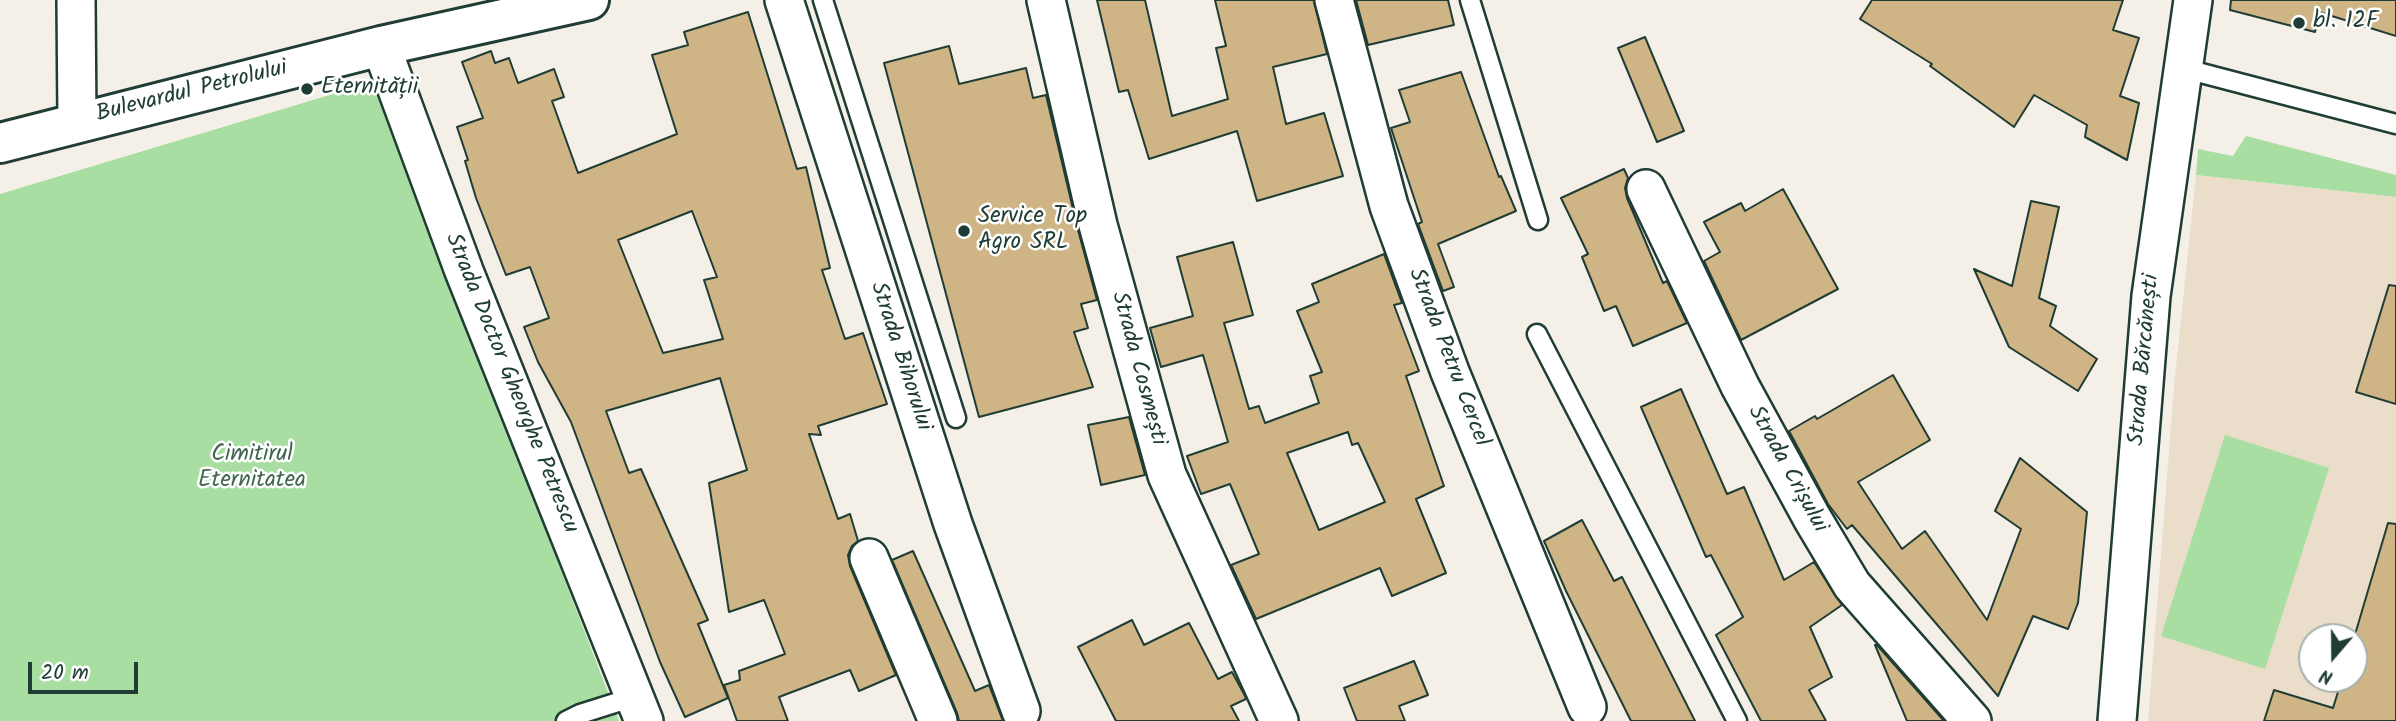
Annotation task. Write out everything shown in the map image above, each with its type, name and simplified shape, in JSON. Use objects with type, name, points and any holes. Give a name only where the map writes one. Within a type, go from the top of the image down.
[{"type":"street","points":[[76,0],[77,122]]},
{"type":"street","name":"Strada Bihorului","points":[[785,0],[949,511],[1021,711]]},
{"type":"street","name":"Strada Cosmești","points":[[1046,0],[1098,225],[1167,475],[1279,721]]},
{"type":"street","name":"Strada Petru Cercel","points":[[1334,0],[1389,206],[1450,372],[1587,707]]},
{"type":"street","name":"Strada Bărcănești","points":[[2117,721],[2151,296],[2193,0]]},
{"type":"street","name":"Bulevardul Petrolului","points":[[0,143],[381,46],[574,2]]},
{"type":"street","name":"Strada Doctor Gheorghe Petrescu","points":[[381,46],[464,271],[639,709]]},
{"type":"street","name":"Strada Crișului","points":[[1646,189],[1740,386],[1852,585],[1972,721]]},
{"type":"street","points":[[869,558],[938,721]]},
{"type":"lane","points":[[822,0],[956,418]]},
{"type":"lane","points":[[1470,0],[1538,220]]},
{"type":"lane","points":[[2182,68],[2396,124]]},
{"type":"lane","points":[[1537,334],[1737,721]]},
{"type":"lane","points":[[566,721],[580,714],[639,709]]},
{"type":"shaded area","points":[[2196,175],[2396,197],[2396,721],[2148,721],[2174,386]]},
{"type":"green space","name":"Cimitirul Eternitatea","points":[[373,82],[619,721],[0,721],[0,194]]},
{"type":"green space","points":[[2246,136],[2396,175],[2396,197],[2196,175],[2198,149],[2233,156]]},
{"type":"green space","points":[[2225,435],[2329,468],[2265,669],[2161,636]]},
{"type":"building","points":[[1097,0],[1145,0],[1172,116],[1228,99],[1216,48],[1226,46],[1215,0],[1314,0],[1327,54],[1273,67],[1286,124],[1324,113],[1343,176],[1257,201],[1237,131],[1149,159],[1128,90],[1119,92]]},
{"type":"building","points":[[1356,0],[1448,0],[1454,25],[1368,45]]},
{"type":"building","points":[[1872,0],[2123,0],[2113,30],[2139,38],[2120,96],[2139,103],[2127,160],[2085,137],[2087,125],[2034,95],[2014,127],[1930,66],[1932,64],[1860,19]]},
{"type":"building","points":[[2231,0],[2396,0],[2396,36],[2319,12],[2315,32],[2230,10]]},
{"type":"building","points":[[748,12],[797,169],[806,167],[830,268],[822,270],[845,339],[863,333],[887,404],[818,426],[821,435],[809,434],[838,519],[850,514],[858,541],[848,555],[850,566],[896,675],[859,691],[850,670],[779,697],[788,721],[737,721],[724,685],[740,680],[739,671],[785,654],[764,600],[729,612],[709,483],[747,470],[720,378],[606,411],[629,473],[641,469],[708,620],[698,624],[728,698],[685,717],[660,662],[571,422],[538,362],[524,327],[549,318],[530,267],[506,275],[476,198],[457,127],[483,118],[462,62],[491,51],[495,63],[509,58],[518,83],[554,69],[564,97],[552,101],[578,173],[677,134],[652,55],[688,45],[684,32]],"holes":[[[692,211],[717,277],[704,280],[723,339],[663,353],[618,240]]]},
{"type":"building","points":[[1645,37],[1684,131],[1657,142],[1618,48]]},
{"type":"building","points":[[949,46],[959,84],[1026,68],[1033,98],[1046,95],[1097,300],[1081,304],[1088,328],[1074,332],[1093,387],[979,417],[884,63]]},
{"type":"building","points":[[1461,72],[1499,177],[1501,176],[1516,211],[1438,244],[1454,287],[1443,291],[1418,224],[1422,222],[1391,128],[1410,122],[1399,90]]},
{"type":"building","points":[[1624,169],[1628,178],[1625,188],[1627,198],[1663,283],[1667,281],[1687,323],[1633,346],[1616,306],[1604,311],[1582,257],[1588,254],[1561,198]]},
{"type":"building","points":[[1783,189],[1838,289],[1741,340],[1704,261],[1720,252],[1704,222],[1741,203],[1745,211]]},
{"type":"building","points":[[2031,201],[2059,207],[2039,298],[2056,306],[2050,326],[2097,359],[2078,391],[2009,347],[1974,269],[2012,286]]},
{"type":"building","points":[[1233,242],[1253,315],[1224,323],[1249,409],[1259,406],[1265,423],[1319,403],[1310,376],[1322,372],[1297,311],[1319,302],[1312,284],[1384,254],[1402,303],[1394,305],[1419,371],[1406,376],[1444,486],[1416,499],[1446,573],[1392,596],[1380,568],[1256,619],[1231,565],[1259,554],[1230,484],[1201,494],[1187,456],[1228,442],[1203,355],[1161,367],[1150,328],[1193,316],[1177,257]],"holes":[[[1348,432],[1352,445],[1358,443],[1385,502],[1319,530],[1287,453]]]},
{"type":"building","points":[[2389,285],[2396,286],[2396,404],[2356,392]]},
{"type":"building","points":[[1893,375],[1930,440],[1858,482],[1902,549],[1925,531],[1987,620],[2021,529],[1995,511],[2020,458],[2087,512],[2078,603],[2068,629],[2033,616],[1998,696],[1852,525],[1847,529],[1828,504],[1789,431],[1815,416],[1817,419]]},
{"type":"building","points":[[1681,389],[1727,494],[1744,487],[1784,580],[1814,562],[1842,605],[1810,627],[1832,677],[1809,690],[1826,721],[1761,721],[1716,635],[1743,617],[1711,555],[1706,557],[1641,407]]},
{"type":"building","points":[[1129,417],[1145,475],[1101,485],[1088,425]]},
{"type":"building","points":[[1582,520],[1614,581],[1622,577],[1695,721],[1631,721],[1544,541]]},
{"type":"building","points":[[2388,523],[2396,524],[2396,721],[2264,721],[2274,690],[2333,708],[2338,693],[2368,693],[2368,623],[2358,623]]},
{"type":"building","points":[[913,551],[975,691],[989,685],[1003,721],[959,721],[892,560]]},
{"type":"building","points":[[1132,620],[1144,645],[1189,623],[1218,679],[1232,672],[1244,694],[1246,699],[1231,706],[1239,721],[1116,721],[1078,647]]},
{"type":"building","points":[[1877,645],[1944,721],[1907,721]]},
{"type":"building","points":[[1414,661],[1428,695],[1399,706],[1405,721],[1357,721],[1344,688]]},
{"type":"place","name":"bl. 12F","points":[[2299,23]]},
{"type":"place","name":"Eternității","points":[[307,89]]},
{"type":"place","name":"Service Top Agro SRL","points":[[964,231]]}]
